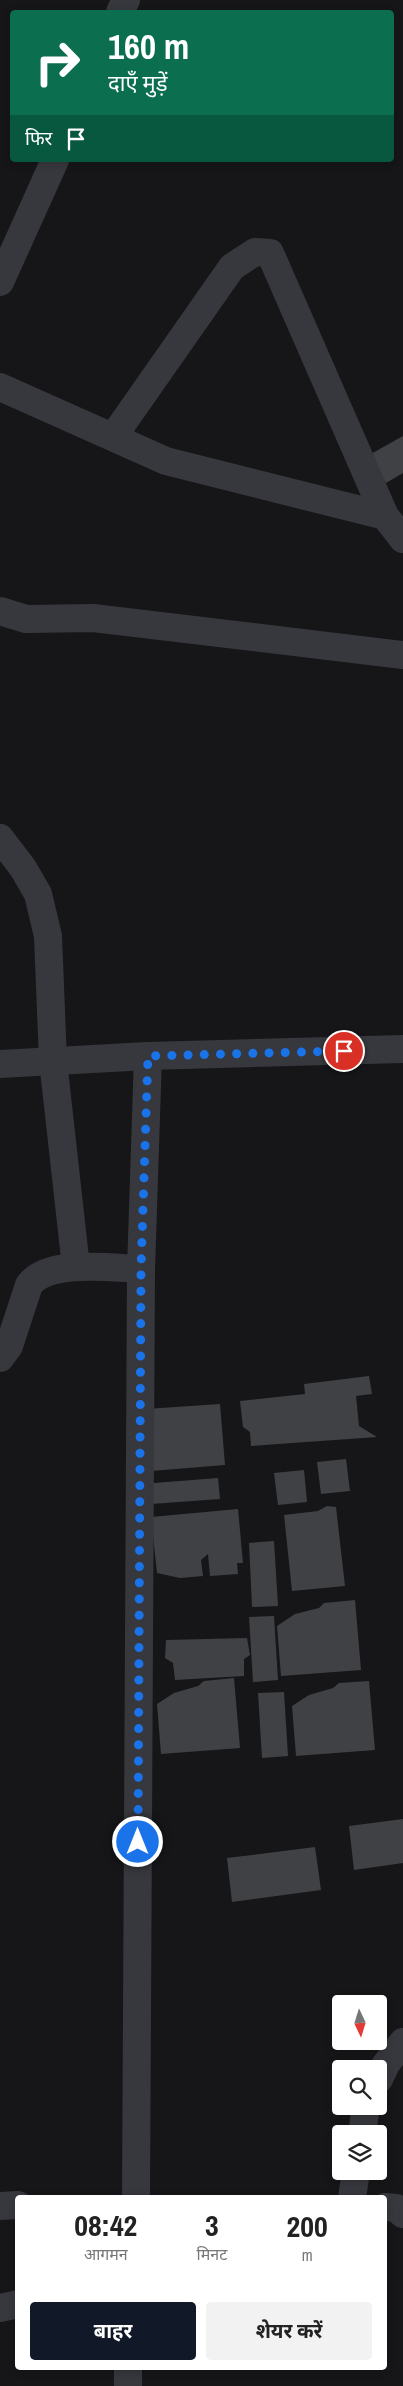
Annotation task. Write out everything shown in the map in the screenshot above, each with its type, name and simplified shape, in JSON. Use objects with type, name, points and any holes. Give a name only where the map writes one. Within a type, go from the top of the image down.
[{"type":"street","points":[[0,282],[53,162]]},
{"type":"street","points":[[113,437],[232,268],[255,252],[270,253],[385,516],[403,539]]},
{"type":"street","points":[[0,387],[166,461],[385,516]]},
{"type":"street","points":[[0,612],[26,618],[93,618],[403,655]]},
{"type":"street","points":[[0,838],[23,868],[38,894],[48,936],[53,1061],[76,1267]]},
{"type":"street","points":[[0,1064],[148,1056],[403,1049]]},
{"type":"street","points":[[136,2195],[141,1269],[148,1056]]},
{"type":"street","points":[[0,1358],[9,1346],[28,1285],[34,1278],[42,1273],[76,1267],[141,1269]]},
{"type":"street","points":[[387,2063],[403,2042]]},
{"type":"street","points":[[352,2195],[355,2180]]},
{"type":"street","points":[[0,2206],[15,2205]]},
{"type":"street","points":[[0,2308],[15,2305]]},
{"type":"street","points":[[128,2370],[128,2386]]},
{"type":"building","points":[[403,436],[403,473],[386,483],[369,455]]},
{"type":"building","points":[[369,1376],[372,1394],[356,1396],[359,1426],[377,1437],[251,1446],[250,1432],[243,1427],[240,1401],[305,1394],[304,1384]]},
{"type":"building","points":[[220,1404],[225,1465],[151,1471],[146,1409]]},
{"type":"building","points":[[346,1459],[350,1491],[321,1494],[317,1462]]},
{"type":"building","points":[[304,1470],[307,1502],[278,1505],[274,1473]]},
{"type":"building","points":[[218,1478],[220,1499],[151,1504],[149,1480],[154,1483]]},
{"type":"building","points":[[327,1506],[336,1507],[345,1586],[292,1591],[284,1515],[318,1511]]},
{"type":"building","points":[[238,1509],[243,1563],[237,1563],[238,1574],[210,1576],[208,1554],[201,1560],[203,1576],[180,1578],[157,1573],[151,1517]]},
{"type":"building","points":[[274,1541],[278,1606],[252,1607],[249,1543]]},
{"type":"building","points":[[355,1600],[361,1670],[281,1676],[277,1626],[295,1614],[319,1608],[324,1603]]},
{"type":"building","points":[[274,1616],[278,1680],[253,1682],[249,1617]]},
{"type":"building","points":[[247,1638],[250,1655],[244,1659],[244,1676],[175,1680],[173,1663],[165,1658],[166,1640]]},
{"type":"building","points":[[234,1678],[240,1748],[161,1754],[157,1704],[174,1693],[198,1686],[204,1681]]},
{"type":"building","points":[[369,1681],[375,1750],[296,1756],[292,1706],[309,1695],[333,1688],[339,1683]]},
{"type":"building","points":[[284,1692],[288,1756],[262,1758],[258,1693]]},
{"type":"building","points":[[403,1819],[403,1863],[354,1870],[349,1826]]},
{"type":"building","points":[[315,1847],[321,1890],[232,1902],[227,1858]]},
{"type":"route","points":[[138,1842],[141,1269],[148,1056],[344,1051]]}]
